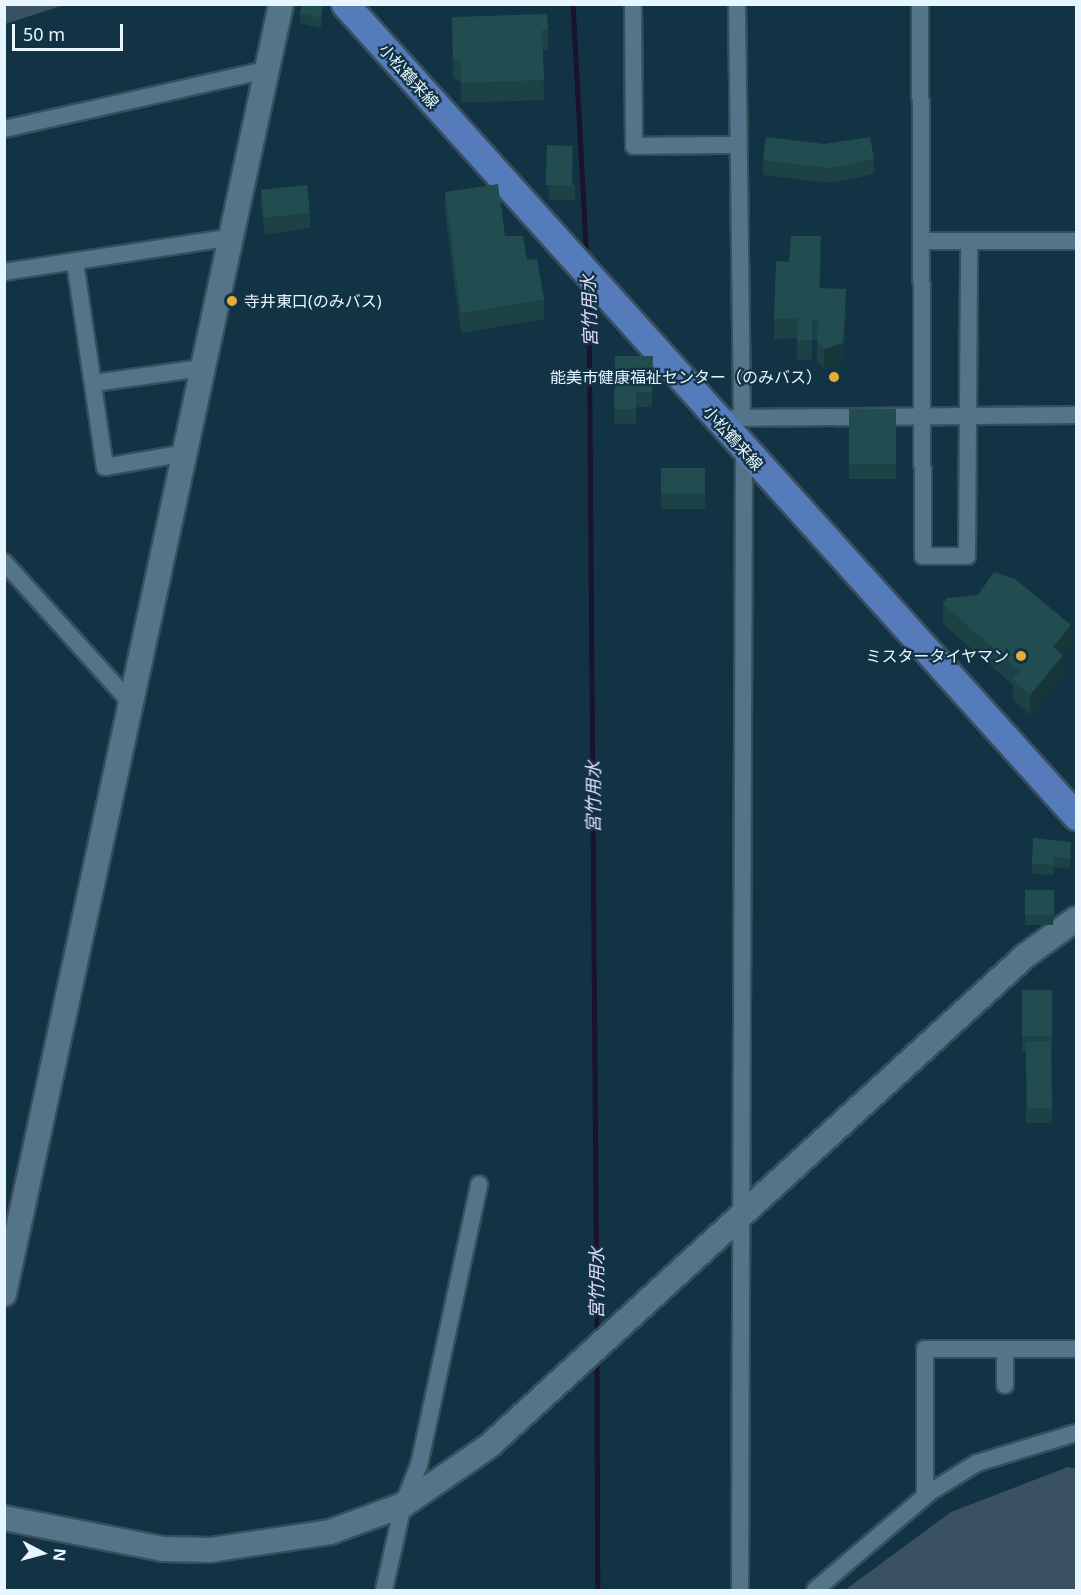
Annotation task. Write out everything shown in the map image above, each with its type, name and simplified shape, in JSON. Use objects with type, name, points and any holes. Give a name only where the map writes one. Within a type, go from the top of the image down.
[{"type":"main road","points":[[4,1294],[281,4]]},
{"type":"main road","name":"小松鶴来線","points":[[345,4],[603,294],[731,419],[744,451],[1077,816]]},
{"type":"main road","points":[[4,1518],[163,1549],[210,1550],[330,1532],[403,1505],[489,1446],[1025,956],[1077,919]]},
{"type":"street","points":[[633,4],[634,146],[737,145]]},
{"type":"street","points":[[737,4],[737,145],[731,419],[969,413],[1077,415]]},
{"type":"street","points":[[920,4],[923,556],[967,556],[969,241]]},
{"type":"street","points":[[4,129],[266,70]]},
{"type":"street","points":[[4,272],[232,237]]},
{"type":"street","points":[[921,241],[1077,241]]},
{"type":"street","points":[[75,262],[105,467],[185,453]]},
{"type":"street","points":[[94,384],[202,369]]},
{"type":"street","points":[[740,1590],[744,451]]},
{"type":"street","points":[[4,561],[132,704]]},
{"type":"street","points":[[384,1590],[403,1505],[419,1465],[479,1184]]},
{"type":"street","points":[[925,1496],[925,1349],[1077,1349]]},
{"type":"street","points":[[1005,1349],[1005,1385]]},
{"type":"street","points":[[815,1590],[925,1496],[976,1463],[1077,1433]]},
{"type":"shaded area","points":[[5,4],[64,4],[64,5],[5,24]]},
{"type":"shaded area","points":[[1068,1467],[1076,1469],[1076,1590],[845,1590],[951,1512]]},
{"type":"building","points":[[302,4],[323,4],[321,18],[300,13]]},
{"type":"building","points":[[547,14],[548,30],[542,30],[544,80],[461,83],[461,62],[453,58],[452,17]]},
{"type":"building","points":[[766,137],[824,144],[870,137],[874,159],[829,168],[763,160]]},
{"type":"building","points":[[547,145],[573,146],[572,186],[546,185]]},
{"type":"building","points":[[498,184],[505,236],[523,236],[527,260],[537,259],[544,299],[461,313],[445,192]]},
{"type":"building","points":[[307,185],[310,213],[264,218],[261,190]]},
{"type":"building","points":[[791,236],[821,236],[819,288],[846,289],[843,343],[824,349],[817,342],[818,320],[812,320],[812,339],[797,341],[798,318],[774,319],[776,261],[789,262]]},
{"type":"building","points":[[615,356],[653,356],[652,392],[636,392],[636,409],[614,409]]},
{"type":"building","points":[[849,409],[896,409],[896,464],[849,464]]},
{"type":"building","points":[[661,468],[705,468],[705,494],[661,494]]},
{"type":"building","name":"ミスタータイヤマン","points":[[994,572],[1015,579],[1071,625],[1053,647],[1063,655],[1030,695],[1013,679],[1020,671],[943,604],[947,598],[978,595]]},
{"type":"building","points":[[1033,838],[1071,842],[1070,859],[1054,857],[1054,865],[1032,864]]},
{"type":"building","points":[[1025,890],[1054,890],[1054,915],[1025,915]]},
{"type":"building","points":[[1022,990],[1052,990],[1052,1036],[1022,1036]]},
{"type":"building","points":[[1026,1041],[1051,1041],[1052,1108],[1027,1108]]},
{"type":"waterway","name":"宮竹用水","points":[[573,4],[587,259]]},
{"type":"waterway","name":"宮竹用水","points":[[589,291],[597,1336]]},
{"type":"waterway","name":"宮竹用水","points":[[597,1359],[598,1590]]},
{"type":"place","name":"寺井東口(のみバス)","points":[[232,301]]},
{"type":"place","name":"能美市健康福祉センター（のみバス）","points":[[834,377]]},
{"type":"place","name":"ミスタータイヤマン","points":[[1021,656]]}]
